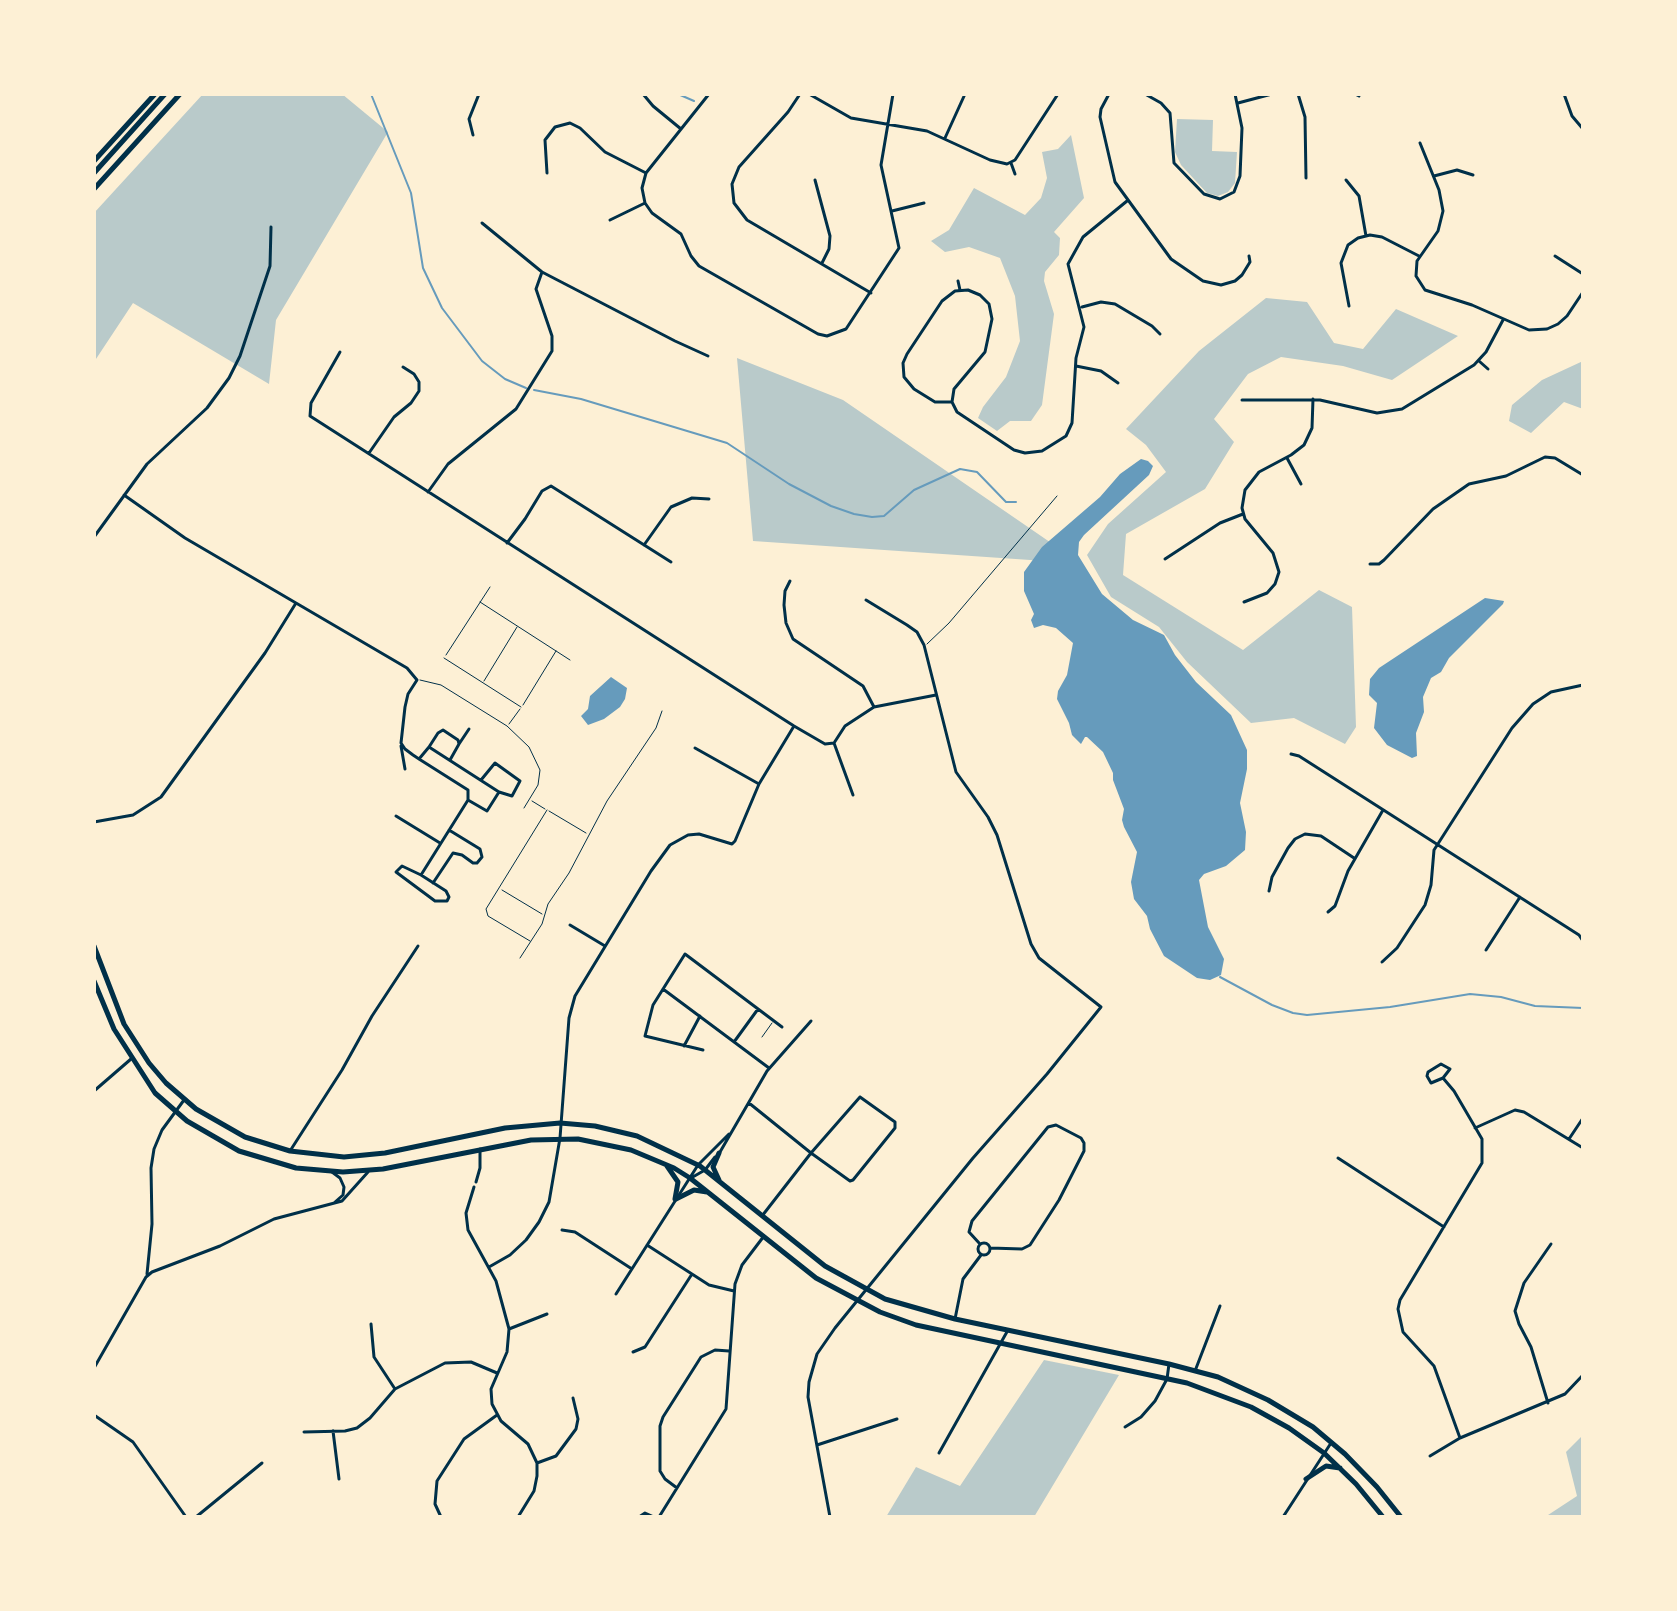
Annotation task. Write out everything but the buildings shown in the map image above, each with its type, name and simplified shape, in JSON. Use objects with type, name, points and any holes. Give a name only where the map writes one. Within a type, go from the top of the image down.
[{"type":"main road","points":[[94,161],[155,94]]},
{"type":"main road","points":[[94,173],[165,94]]},
{"type":"main road","points":[[94,189],[180,94]]},
{"type":"main road","points":[[94,946],[111,995],[132,1038],[157,1073],[184,1100],[232,1131],[290,1151],[356,1157],[505,1128],[560,1123],[595,1126],[637,1136],[698,1165],[825,1266],[866,1290],[904,1306],[1169,1364],[1218,1377],[1268,1400],[1332,1442],[1367,1476],[1401,1517]]},
{"type":"main road","points":[[94,981],[114,1029],[155,1093],[175,1112],[212,1138],[239,1151],[282,1165],[332,1172],[371,1170],[531,1140],[560,1138],[625,1148],[690,1178],[816,1278],[857,1302],[899,1320],[1204,1388],[1251,1407],[1289,1428],[1324,1453],[1383,1517]]},
{"type":"main road","points":[[719,1153],[713,1167],[719,1181]]},
{"type":"main road","points":[[663,1163],[675,1174],[678,1182],[675,1199]]},
{"type":"main road","points":[[675,1199],[694,1190],[710,1193]]},
{"type":"main road","points":[[1306,1479],[1326,1466],[1341,1468]]},
{"type":"street","points":[[473,135],[469,119],[479,94]]},
{"type":"street","points":[[643,94],[681,129]]},
{"type":"street","points":[[709,94],[646,173],[642,188],[645,203],[652,213],[681,234],[699,266],[822,336],[833,336],[846,329],[899,248],[881,165],[893,94]]},
{"type":"street","points":[[800,94],[788,112],[743,160],[733,179],[732,193],[739,212],[747,220],[871,293]]},
{"type":"street","points":[[809,94],[851,118],[927,131],[990,160],[1011,163]]},
{"type":"street","points":[[945,138],[965,94]]},
{"type":"street","points":[[1011,163],[1058,94]]},
{"type":"street","points":[[1109,94],[1101,109],[1101,125],[1115,182],[1176,264],[1203,281],[1221,285],[1239,279],[1247,269],[1249,256]]},
{"type":"street","points":[[1145,94],[1164,106],[1172,117],[1174,163],[1204,194],[1214,198],[1231,195],[1238,182],[1242,135],[1235,94]]},
{"type":"street","points":[[1238,103],[1272,94]]},
{"type":"street","points":[[1298,94],[1305,117],[1306,178]]},
{"type":"street","points":[[1564,94],[1572,116],[1583,129]]},
{"type":"street","points":[[547,173],[547,136],[555,127],[570,123],[580,128],[605,152],[646,173]]},
{"type":"street","points":[[1420,143],[1443,203],[1442,219],[1435,237],[1419,256],[1416,276],[1425,290],[1472,305],[1529,330],[1553,327],[1567,316],[1583,292]]},
{"type":"street","points":[[1011,163],[1015,174]]},
{"type":"street","points":[[1434,176],[1457,170],[1473,175]]},
{"type":"street","points":[[815,180],[831,240],[822,263]]},
{"type":"street","points":[[1346,180],[1359,196],[1366,236]]},
{"type":"street","points":[[952,402],[935,402],[914,389],[906,381],[902,368],[907,354],[942,301],[960,290],[970,290],[989,304],[992,319],[987,347],[957,384],[952,402],[961,417],[1014,450],[1025,453],[1037,453],[1062,440],[1071,427],[1076,366],[1084,327],[1069,274],[1069,260],[1087,232],[1127,201]]},
{"type":"street","points":[[610,220],[645,203]]},
{"type":"street","points":[[892,211],[924,203]]},
{"type":"street","points":[[482,223],[542,272],[708,356]]},
{"type":"street","points":[[94,537],[154,455],[207,408],[235,367],[270,266],[271,227]]},
{"type":"street","points":[[1349,306],[1341,271],[1342,255],[1348,245],[1366,236],[1382,237],[1419,256]]},
{"type":"street","points":[[1555,256],[1583,274]]},
{"type":"street","points":[[428,492],[448,464],[516,409],[552,351],[552,336],[536,289],[542,272]]},
{"type":"street","points":[[958,281],[960,290]]},
{"type":"street","points":[[1080,307],[1101,302],[1115,304],[1160,334]]},
{"type":"street","points":[[1242,400],[1313,399],[1335,402],[1369,413],[1393,412],[1412,405],[1479,361],[1503,320]]},
{"type":"street","points":[[340,352],[311,403],[310,416],[825,744],[834,743],[851,720],[874,707],[936,695]]},
{"type":"street","points":[[1479,361],[1488,369]]},
{"type":"street","points":[[1076,366],[1101,371],[1118,383]]},
{"type":"street","points":[[369,453],[394,417],[411,403],[419,391],[419,382],[414,374],[403,367]]},
{"type":"street","points":[[1244,602],[1271,590],[1278,579],[1279,568],[1273,553],[1252,530],[1243,514],[1242,498],[1248,483],[1264,469],[1301,448],[1309,437],[1313,422],[1313,399]]},
{"type":"street","points":[[1370,564],[1379,564],[1384,560],[1433,509],[1469,484],[1506,476],[1545,457],[1555,458],[1583,475]]},
{"type":"street","points":[[1287,458],[1301,484]]},
{"type":"street","points":[[507,543],[542,491],[551,486],[671,562]]},
{"type":"street","points":[[124,495],[175,532],[407,668],[417,680],[408,694],[405,707],[401,743],[405,769]]},
{"type":"street","points":[[644,545],[671,507],[692,498],[709,499]]},
{"type":"street","points":[[1165,559],[1220,523],[1243,514]]},
{"type":"street","points":[[790,581],[785,591],[784,605],[786,623],[793,639],[863,686],[874,707]]},
{"type":"street","points":[[830,1517],[808,1397],[813,1366],[824,1343],[1101,1007],[1039,958],[1031,944],[997,835],[956,772],[924,645],[917,632],[866,600]]},
{"type":"street","points":[[94,820],[133,815],[161,797],[268,650],[296,603]]},
{"type":"street","points":[[1382,962],[1397,948],[1425,905],[1431,885],[1432,857],[1438,845],[1518,720],[1533,704],[1551,692],[1583,685]]},
{"type":"street","points":[[489,1267],[520,1246],[539,1222],[552,1190],[572,1004],[663,851],[688,835],[699,834],[732,844],[739,835],[759,784],[794,726]]},
{"type":"street","points":[[450,760],[469,729]]},
{"type":"street","points":[[419,759],[443,730],[459,744]]},
{"type":"street","points":[[401,743],[419,759],[468,790],[468,800],[421,875]]},
{"type":"street","points":[[834,743],[853,795]]},
{"type":"street","points":[[429,747],[499,792],[510,797],[520,781],[495,763],[481,780]]},
{"type":"street","points":[[695,748],[759,784]]},
{"type":"street","points":[[1291,754],[1299,756],[1520,897],[1579,935],[1583,941]]},
{"type":"street","points":[[468,800],[487,811],[499,792]]},
{"type":"street","points":[[1328,912],[1335,906],[1354,858],[1383,810]]},
{"type":"street","points":[[396,816],[440,843]]},
{"type":"street","points":[[433,883],[453,853],[473,863],[482,857],[480,849],[449,830]]},
{"type":"street","points":[[1269,891],[1272,877],[1288,848],[1295,839],[1305,834],[1321,836],[1354,858]]},
{"type":"street","points":[[402,866],[421,875],[448,893],[447,901],[435,901],[396,872],[402,866]]},
{"type":"street","points":[[1486,950],[1520,897]]},
{"type":"street","points":[[570,925],[605,946]]},
{"type":"street","points":[[290,1151],[418,946]]},
{"type":"street","points":[[703,1050],[645,1036],[653,1005],[685,954],[782,1027]]},
{"type":"street","points":[[662,988],[769,1068]]},
{"type":"street","points":[[734,1042],[758,1009]]},
{"type":"street","points":[[684,1046],[700,1016]]},
{"type":"street","points":[[690,1178],[705,1170],[719,1153],[769,1068],[811,1021]]},
{"type":"street","points":[[94,1091],[131,1059]]},
{"type":"street","points":[[1441,1064],[1450,1069],[1443,1078],[1431,1083],[1428,1072],[1441,1064]]},
{"type":"street","points":[[1443,1078],[1482,1139],[1482,1163],[1400,1300],[1398,1309],[1403,1332],[1434,1366],[1460,1438]]},
{"type":"street","points":[[748,1102],[811,1153],[845,1179],[853,1180],[895,1128],[895,1122],[860,1097],[811,1153],[762,1216]]},
{"type":"street","points":[[94,1368],[146,1277],[152,1224],[152,1158],[157,1139],[184,1100]]},
{"type":"street","points":[[1475,1128],[1515,1110],[1524,1112],[1583,1148]]},
{"type":"street","points":[[1569,1139],[1583,1118]]},
{"type":"street","points":[[1056,1125],[1081,1138],[1084,1151],[1059,1200],[1030,1245],[1022,1249],[990,1248],[980,1244],[969,1232],[972,1221],[1048,1127],[1056,1125]]},
{"type":"street","points":[[616,1294],[698,1165],[729,1134]]},
{"type":"street","points":[[480,1149],[480,1168],[466,1213],[468,1230],[489,1267],[509,1329],[507,1352],[491,1395],[497,1415],[528,1444],[537,1463],[534,1491],[518,1517]]},
{"type":"street","points":[[1338,1158],[1444,1227]]},
{"type":"street","points":[[146,1277],[164,1266],[220,1246],[274,1219],[346,1199],[362,1176],[371,1170]]},
{"type":"street","points":[[330,1205],[343,1195],[344,1187],[340,1178],[332,1172]]},
{"type":"street","points":[[562,1230],[575,1232],[632,1269]]},
{"type":"street","points":[[639,1517],[645,1513],[656,1517],[726,1409],[734,1291],[742,1265],[764,1236]]},
{"type":"street","points":[[980,1244],[978,1250],[981,1255]]},
{"type":"street","points":[[1548,1403],[1531,1347],[1519,1324],[1516,1307],[1524,1283],[1551,1244]]},
{"type":"street","points":[[647,1245],[715,1288],[734,1291]]},
{"type":"street","points":[[955,1319],[963,1279],[990,1248]]},
{"type":"street","points":[[633,1352],[645,1347],[692,1274]]},
{"type":"street","points":[[1195,1371],[1220,1306]]},
{"type":"street","points":[[509,1329],[547,1314]]},
{"type":"street","points":[[371,1324],[374,1357],[395,1389]]},
{"type":"street","points":[[939,1453],[1008,1330]]},
{"type":"street","points":[[677,1488],[660,1471],[660,1426],[663,1417],[701,1357],[715,1350],[730,1351]]},
{"type":"street","points":[[304,1432],[350,1430],[363,1424],[395,1389],[433,1368],[454,1361],[471,1362],[497,1373]]},
{"type":"street","points":[[1125,1427],[1141,1417],[1155,1401],[1167,1379],[1169,1364]]},
{"type":"street","points":[[1430,1456],[1460,1438],[1548,1403],[1565,1394],[1583,1375]]},
{"type":"street","points":[[537,1463],[556,1456],[576,1429],[578,1419],[573,1398]]},
{"type":"street","points":[[94,1415],[133,1442],[186,1517]]},
{"type":"street","points":[[441,1517],[435,1504],[437,1481],[464,1439],[497,1415]]},
{"type":"street","points":[[817,1445],[897,1419]]},
{"type":"street","points":[[333,1431],[339,1479]]},
{"type":"street","points":[[1283,1517],[1332,1442]]},
{"type":"street","points":[[196,1517],[262,1463]]},
{"type":"lane","points":[[924,645],[949,623],[1057,496]]},
{"type":"lane","points":[[441,663],[490,587]]},
{"type":"lane","points":[[480,602],[570,660]]},
{"type":"lane","points":[[483,683],[518,627]]},
{"type":"lane","points":[[507,726],[556,651]]},
{"type":"lane","points":[[444,658],[521,707]]},
{"type":"lane","points":[[417,680],[441,685],[507,726],[529,747],[540,770],[538,785],[524,808]]},
{"type":"lane","points":[[520,958],[542,924],[544,915],[618,782],[650,739],[662,711]]},
{"type":"lane","points":[[530,799],[588,834]]},
{"type":"lane","points":[[531,940],[528,941],[486,912],[547,810]]},
{"type":"lane","points":[[500,888],[544,915]]},
{"type":"lane","points":[[762,1037],[774,1021]]},
{"type":"shaded area","points":[[203,94],[342,94],[388,132],[276,320],[269,384],[133,303],[94,362],[94,213]]},
{"type":"shaded area","points":[[1177,119],[1213,120],[1212,151],[1237,152],[1235,183],[1228,192],[1218,196],[1207,193],[1181,165],[1175,152]]},
{"type":"shaded area","points":[[1071,135],[1084,198],[1054,232],[1060,238],[1059,255],[1045,272],[1044,281],[1054,314],[1042,405],[1031,421],[1010,421],[997,431],[978,418],[1006,377],[1020,341],[1015,296],[1000,258],[969,247],[945,252],[931,241],[949,230],[974,188],[1025,215],[1041,198],[1047,178],[1042,152],[1058,149]]},
{"type":"shaded area","points":[[1266,298],[1307,302],[1334,343],[1363,349],[1396,309],[1458,336],[1392,380],[1343,366],[1281,357],[1248,374],[1214,419],[1234,442],[1205,489],[1126,534],[1123,575],[1243,650],[1319,590],[1352,607],[1356,727],[1345,744],[1294,718],[1251,723],[1187,662],[1159,627],[1111,597],[1087,555],[1108,524],[1166,472],[1146,445],[1126,429],[1199,351]]},
{"type":"shaded area","points":[[737,358],[843,400],[1076,560],[1074,563],[753,541]]},
{"type":"shaded area","points":[[1583,361],[1583,409],[1564,402],[1531,433],[1509,421],[1512,405],[1542,380]]},
{"type":"shaded area","points":[[1044,1360],[1119,1375],[1034,1517],[886,1517],[916,1467],[960,1486]]},
{"type":"shaded area","points":[[1583,1435],[1583,1517],[1545,1517],[1577,1496],[1566,1452]]},
{"type":"water","points":[[1141,459],[1153,466],[1149,475],[1084,535],[1079,542],[1078,555],[1102,594],[1133,620],[1164,635],[1196,682],[1231,715],[1247,750],[1247,769],[1240,803],[1246,832],[1245,850],[1226,866],[1204,874],[1199,880],[1208,927],[1224,959],[1221,975],[1210,980],[1197,978],[1164,956],[1147,916],[1134,899],[1131,882],[1137,852],[1124,827],[1124,809],[1113,773],[1103,752],[1087,737],[1081,744],[1072,735],[1057,699],[1067,675],[1073,643],[1056,628],[1043,625],[1034,628],[1031,620],[1034,614],[1024,591],[1024,572],[1042,547],[1100,497],[1120,474]]},
{"type":"water","points":[[1485,598],[1504,601],[1449,658],[1441,672],[1431,678],[1423,697],[1424,712],[1416,733],[1417,756],[1412,758],[1387,745],[1374,728],[1377,703],[1369,695],[1370,679],[1379,668]]},
{"type":"water","points":[[611,677],[627,688],[625,699],[604,719],[588,725],[581,716],[588,709],[590,696]]},
{"type":"waterway","points":[[371,94],[411,193],[423,268],[442,308],[482,361],[505,379],[526,388]]},
{"type":"waterway","points":[[678,94],[694,101]]},
{"type":"waterway","points":[[534,390],[581,399],[727,443],[789,484],[854,514],[884,516],[914,490],[960,469],[977,472],[1006,502],[1016,502]]},
{"type":"waterway","points":[[1220,977],[1272,1005],[1307,1015],[1390,1007],[1470,994],[1501,997],[1535,1006],[1583,1008]]}]
